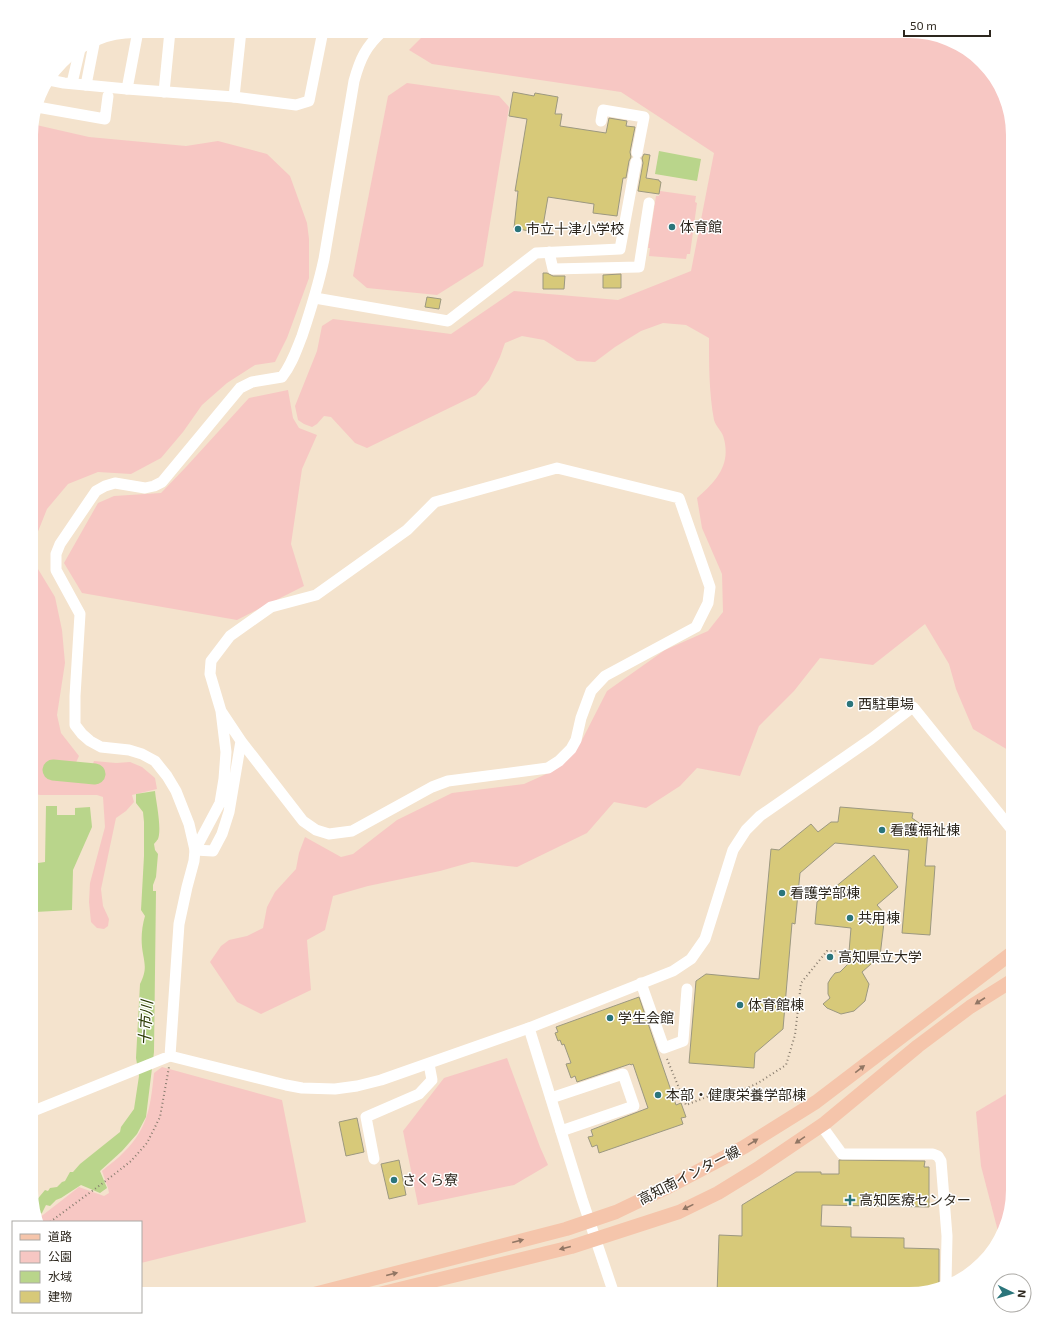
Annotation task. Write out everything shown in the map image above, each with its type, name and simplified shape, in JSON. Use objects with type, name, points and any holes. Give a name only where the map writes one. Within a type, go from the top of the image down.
[{"type":"main road","name":"高知南インター線","points":[[341,1287],[566,1229],[616,1212],[666,1188],[744,1147],[816,1102],[1006,957]]},
{"type":"main road","name":"高知南インター線","points":[[408,1287],[571,1247],[679,1212],[718,1193],[757,1169],[821,1125],[970,1007],[1006,984]]},
{"type":"street","points":[[127,89],[137,38]]},
{"type":"street","points":[[164,92],[169,38]]},
{"type":"street","points":[[234,97],[240,38]]},
{"type":"street","points":[[54,81],[127,89],[234,97],[296,105],[309,101],[322,38]]},
{"type":"street","points":[[165,1058],[179,924],[195,850],[189,824],[176,791],[167,776],[155,762],[142,754],[129,750],[101,747],[90,742],[75,725],[74,696],[80,614],[56,570],[56,554],[60,544],[96,492],[105,486],[115,483],[145,488],[162,482],[240,388],[252,382],[282,377],[290,366],[315,298],[324,259],[354,81],[359,62],[369,46],[376,38]]},
{"type":"street","points":[[86,85],[93,47]]},
{"type":"street","points":[[72,83],[78,56]]},
{"type":"street","points":[[42,108],[105,119],[108,96]]},
{"type":"street","points":[[315,298],[448,321],[536,253],[620,249],[644,117],[603,110],[601,120]]},
{"type":"street","points":[[549,252],[553,269],[639,267],[649,203]]},
{"type":"street","points":[[195,850],[220,803],[224,779],[226,752],[221,711],[210,674],[211,661],[230,636],[270,607],[316,595],[407,530],[435,502],[557,468],[679,498],[710,587],[708,603],[696,627],[605,676],[592,691],[581,718],[576,740],[571,749],[559,761],[548,768],[448,781],[432,786],[352,831],[329,834],[316,830],[303,821],[241,741],[221,711]]},
{"type":"street","points":[[38,1109],[165,1058],[278,1084],[319,1089],[335,1089],[357,1086],[381,1080],[529,1028],[673,971],[691,959],[705,939],[733,850],[746,830],[760,816],[913,707],[1006,822]]},
{"type":"street","points":[[195,850],[213,851],[222,834],[229,812],[241,741]]},
{"type":"street","points":[[641,983],[664,1048],[683,1041],[687,989]]},
{"type":"street","points":[[529,1028],[589,1220],[612,1287]]},
{"type":"street","points":[[374,1159],[366,1117],[419,1094],[432,1080],[428,1064]]},
{"type":"street","points":[[551,1098],[623,1074],[634,1106],[561,1131]]},
{"type":"street","points":[[821,1125],[842,1154],[933,1154],[938,1156],[941,1161],[947,1236],[946,1280]]},
{"type":"path","points":[[665,1052],[686,1105],[718,1093],[736,1094],[747,1089],[786,1065],[795,1035],[801,983],[827,951],[849,951]]},
{"type":"path","points":[[51,1221],[107,1180],[139,1153],[147,1143],[160,1117],[166,1093],[169,1071],[165,1058]]},
{"type":"green space","points":[[421,38],[916,38],[946,45],[958,51],[978,66],[990,81],[999,98],[1003,110],[1006,135],[1006,749],[973,729],[956,689],[949,664],[925,624],[873,665],[820,658],[794,691],[759,726],[740,776],[697,768],[680,786],[646,808],[614,802],[587,833],[517,867],[472,862],[440,871],[368,886],[333,896],[325,930],[307,940],[311,990],[261,1014],[237,1002],[210,962],[221,946],[229,940],[247,936],[263,928],[267,907],[275,892],[296,869],[299,853],[305,837],[341,857],[353,854],[397,820],[452,793],[524,784],[553,771],[581,742],[607,691],[665,650],[708,631],[723,612],[722,574],[702,528],[697,498],[710,486],[720,473],[726,449],[723,436],[715,423],[712,410],[709,338],[686,325],[663,323],[641,331],[615,347],[595,362],[577,361],[544,340],[522,336],[505,343],[489,380],[476,395],[367,448],[355,443],[331,417],[324,416],[312,427],[298,420],[295,406],[317,351],[322,326],[333,319],[451,334],[514,291],[618,300],[691,271],[714,153],[621,92],[432,64],[409,50]]},
{"type":"green space","points":[[407,83],[499,96],[509,107],[483,266],[437,295],[367,288],[353,276],[388,96]]},
{"type":"green space","points":[[38,125],[89,137],[186,146],[218,141],[267,154],[290,176],[307,223],[309,239],[309,278],[287,338],[275,362],[255,365],[227,383],[202,405],[183,432],[161,458],[131,474],[98,472],[68,484],[47,509],[38,532]]},
{"type":"green space","name":"体育館","points":[[660,191],[696,196],[695,202],[697,203],[690,254],[687,254],[686,259],[649,256],[650,248],[648,248],[656,196],[659,196]]},
{"type":"green space","points":[[288,390],[293,418],[299,428],[317,435],[302,469],[291,544],[304,586],[237,620],[82,593],[64,563],[98,503],[114,496],[161,493],[249,398]]},
{"type":"green space","points":[[38,569],[55,597],[62,630],[65,663],[57,715],[61,733],[79,756],[73,769],[58,767],[54,772],[93,777],[92,766],[94,761],[116,763],[130,762],[142,767],[155,778],[157,789],[132,795],[134,802],[126,811],[116,818],[101,889],[103,906],[109,919],[108,926],[104,929],[97,928],[91,922],[89,902],[90,883],[105,827],[103,797],[97,795],[38,795]]},
{"type":"green space","points":[[507,1058],[548,1165],[514,1185],[418,1205],[403,1131],[444,1078]]},
{"type":"green space","points":[[162,1067],[282,1100],[306,1222],[142,1263],[142,1221],[43,1221],[41,1216],[79,1187],[104,1196],[109,1193],[102,1171],[129,1147],[142,1128],[149,1109],[154,1073]]},
{"type":"green space","points":[[1006,1094],[1006,1190],[1004,1209],[998,1229],[981,1166],[976,1112]]},
{"type":"water","points":[[659,151],[701,159],[697,181],[655,174]]},
{"type":"water","points":[[155,791],[159,828],[158,839],[154,844],[155,850],[158,854],[156,877],[153,885],[153,891],[156,891],[154,1052],[146,1117],[137,1134],[122,1151],[100,1171],[107,1188],[100,1193],[81,1185],[56,1200],[50,1206],[46,1205],[41,1214],[39,1198],[45,1190],[48,1191],[50,1188],[57,1187],[65,1181],[70,1172],[73,1172],[80,1164],[120,1132],[121,1127],[134,1109],[139,1076],[136,1058],[140,984],[145,969],[142,947],[142,928],[145,916],[141,910],[144,822],[143,812],[136,803],[136,794]]},
{"type":"water","points":[[46,806],[57,806],[57,815],[75,815],[75,808],[90,807],[92,827],[73,870],[72,910],[38,912],[38,863],[45,862]]},
{"type":"building","points":[[513,92],[534,96],[535,93],[558,97],[555,114],[562,114],[560,126],[606,133],[609,118],[627,121],[626,126],[635,127],[630,152],[631,157],[626,178],[623,178],[617,216],[593,213],[594,204],[548,197],[543,226],[529,225],[529,231],[514,228],[518,191],[515,191],[527,119],[509,116]]},
{"type":"building","points":[[644,154],[650,155],[646,178],[659,180],[661,182],[659,194],[638,191],[643,163],[642,158]]},
{"type":"building","points":[[543,273],[553,276],[565,276],[564,289],[543,289]]},
{"type":"building","points":[[621,274],[621,288],[603,288],[603,275]]},
{"type":"building","points":[[427,297],[441,299],[439,309],[425,307]]},
{"type":"building","points":[[840,807],[913,813],[912,818],[922,825],[923,829],[928,830],[925,866],[935,866],[930,935],[902,933],[909,850],[835,843],[800,873],[795,924],[792,923],[783,1029],[755,1053],[754,1068],[689,1063],[696,981],[706,974],[759,979],[771,849],[779,850],[811,824],[818,832],[831,822],[838,822]]},
{"type":"building","name":"共用棟","points":[[874,855],[898,887],[877,905],[885,914],[880,956],[862,972],[869,984],[865,1001],[854,1011],[841,1014],[827,1008],[823,1004],[830,998],[828,994],[828,983],[831,978],[835,973],[840,972],[848,964],[851,928],[815,924],[817,902]]},
{"type":"building","name":"本部・健康栄養学部棟","points":[[639,997],[676,1105],[681,1103],[686,1117],[681,1118],[683,1124],[599,1153],[597,1145],[592,1147],[588,1137],[593,1136],[591,1130],[648,1108],[633,1064],[577,1082],[575,1076],[571,1078],[566,1064],[571,1063],[564,1044],[562,1045],[560,1040],[558,1041],[555,1033],[558,1032],[556,1027]]},
{"type":"building","points":[[357,1118],[364,1152],[346,1156],[339,1122]]},
{"type":"building","name":"さくら寮","points":[[399,1160],[406,1195],[389,1199],[381,1164]]},
{"type":"building","points":[[839,1160],[925,1161],[924,1167],[929,1167],[929,1207],[822,1205],[821,1226],[851,1227],[851,1237],[904,1238],[904,1248],[939,1249],[939,1282],[909,1287],[717,1287],[719,1235],[742,1236],[742,1205],[796,1172],[839,1174]]},
{"type":"waterway","name":"十市川","points":[[53,770],[95,774]]},
{"type":"place","name":"体育館","points":[[672,227]]},
{"type":"place","name":"市立十津小学校","points":[[518,229]]},
{"type":"place","name":"西駐車場","points":[[850,704]]},
{"type":"place","name":"看護福祉棟","points":[[882,830]]},
{"type":"place","name":"看護学部棟","points":[[782,893]]},
{"type":"place","name":"共用棟","points":[[850,918]]},
{"type":"place","name":"高知県立大学","points":[[830,957]]},
{"type":"place","name":"体育館棟","points":[[740,1005]]},
{"type":"place","name":"学生会館","points":[[610,1018]]},
{"type":"place","name":"本部・健康栄養学部棟","points":[[658,1095]]},
{"type":"place","name":"さくら寮","points":[[394,1180]]},
{"type":"place","name":"高知医療センター","points":[[850,1200]]}]
